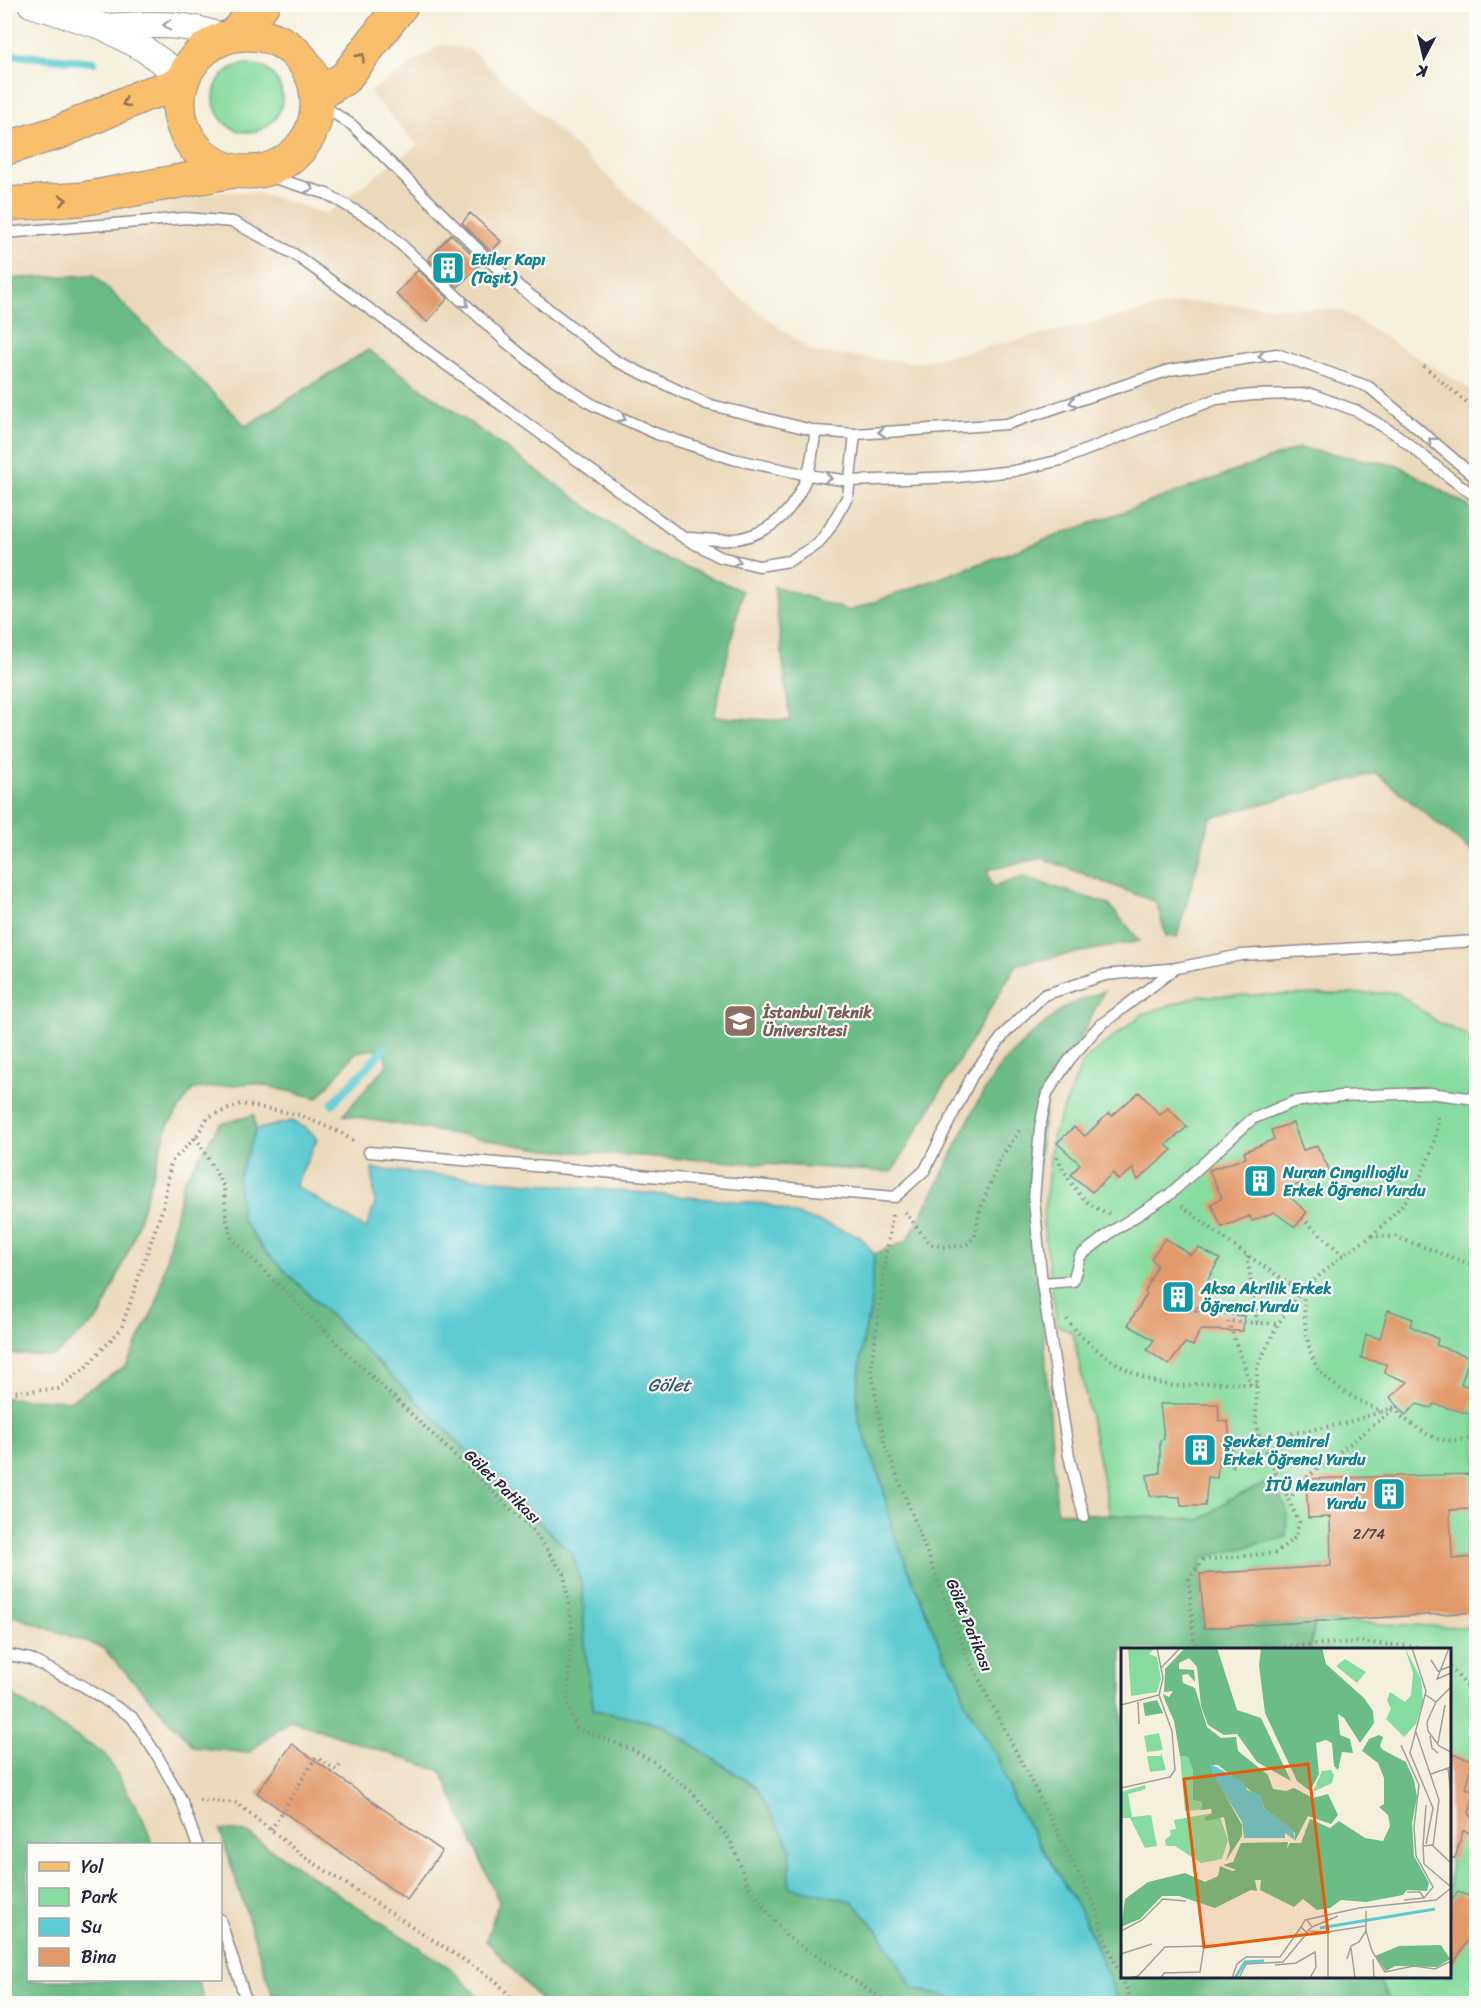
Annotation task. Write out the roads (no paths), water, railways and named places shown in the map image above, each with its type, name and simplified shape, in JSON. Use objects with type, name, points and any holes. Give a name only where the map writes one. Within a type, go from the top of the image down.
[{"type":"main road","points":[[228,37],[263,4]]},
{"type":"main road","points":[[317,99],[345,78],[402,4]]},
{"type":"main road","points":[[4,204],[82,199],[274,168],[292,157],[306,142],[315,123],[317,99],[313,79],[305,64],[280,42],[265,36],[249,34],[228,37],[207,47],[193,60],[182,80],[178,100],[184,132],[193,146],[218,166],[244,172]]},
{"type":"main road","points":[[4,149],[60,132],[144,94],[182,80]]},
{"type":"street","points":[[31,4],[104,27],[144,49],[182,80]]},
{"type":"street","points":[[104,27],[164,25],[192,27],[228,37]]},
{"type":"lane","points":[[317,99],[352,125],[504,275],[616,361],[707,404],[816,431],[855,434],[1006,424],[1170,370],[1277,354],[1369,387],[1476,478]]},
{"type":"lane","points":[[244,172],[327,194],[380,225],[506,342],[544,373],[593,405],[657,434],[733,459],[808,475],[850,481],[957,477],[1014,471],[1061,460],[1216,399],[1311,394],[1357,411],[1397,435],[1476,497]]},
{"type":"lane","points":[[4,233],[186,218],[233,222],[294,254],[684,538],[720,557],[759,566],[789,561],[818,544],[848,496],[855,434]]},
{"type":"lane","points":[[684,538],[730,540],[767,530],[786,514],[808,475],[816,431]]},
{"type":"lane","points":[[369,1152],[895,1197],[925,1170],[972,1076],[1006,1032],[1044,994],[1105,975],[1177,968],[1241,955],[1476,941]]},
{"type":"lane","points":[[1084,1517],[1069,1456],[1042,1283],[1034,1200],[1040,1127],[1047,1093],[1070,1059],[1098,1026],[1177,968]]},
{"type":"lane","points":[[1042,1283],[1073,1281],[1080,1256],[1111,1232],[1169,1195],[1252,1119],[1293,1102],[1341,1096],[1429,1093],[1476,1100]]},
{"type":"lane","points":[[5,1655],[30,1659],[83,1686],[132,1717],[158,1757],[181,1799],[196,1843]]},
{"type":"lane","points":[[222,1925],[247,2004]]},
{"type":"water","name":"Gölet","points":[[291,1121],[306,1128],[317,1139],[295,1186],[366,1229],[375,1204],[372,1169],[765,1204],[860,1236],[874,1254],[870,1313],[864,1333],[857,1392],[859,1421],[882,1484],[892,1530],[944,1656],[958,1677],[965,1703],[997,1757],[1014,1802],[1082,1914],[1119,2003],[959,2003],[954,1998],[913,1988],[877,1929],[852,1901],[789,1887],[791,1848],[756,1787],[661,1724],[594,1710],[585,1650],[583,1590],[573,1555],[264,1250],[242,1220],[238,1179],[256,1130]]},
{"type":"waterway","points":[[4,54],[94,62]]},
{"type":"waterway","points":[[332,1104],[385,1048]]},
{"type":"place","name":"Etiler Kapı (Taşıt)","points":[[448,268]]},
{"type":"place","name":"İstanbul Teknik Üniversitesi","points":[[740,1021]]},
{"type":"place","name":"Nuran Cıngıllıoğlu Erkek Öğrenci Yurdu","points":[[1260,1181]]},
{"type":"place","name":"Aksa Akrilik Erkek Öğrenci Yurdu","points":[[1178,1297]]},
{"type":"place","name":"Şevket Demirel Erkek Öğrenci Yurdu","points":[[1200,1450]]},
{"type":"place","name":"İTÜ Mezunları Yurdu","points":[[1389,1494]]}]
